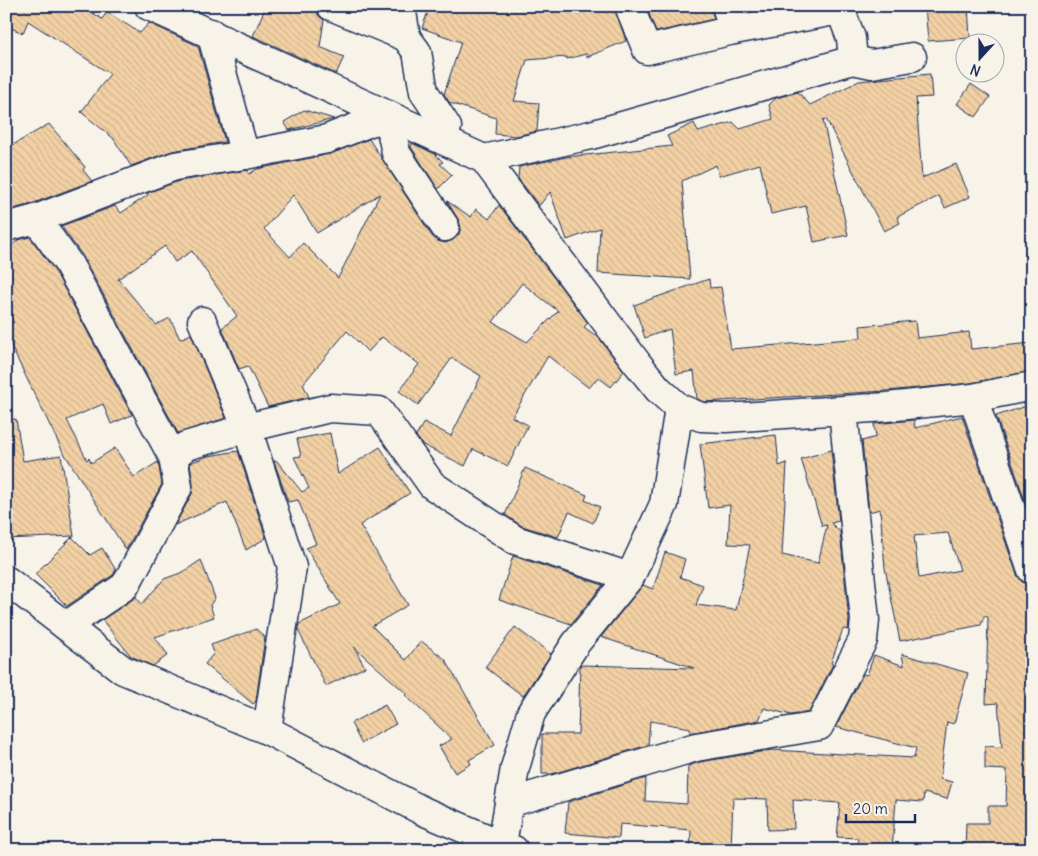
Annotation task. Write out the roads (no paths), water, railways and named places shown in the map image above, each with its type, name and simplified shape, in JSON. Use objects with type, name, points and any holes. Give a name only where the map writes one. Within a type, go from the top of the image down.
[{"type":"street","points":[[149,6],[484,159],[637,364],[658,389],[679,408],[701,417],[726,418],[843,412],[973,398],[1032,386]]},
{"type":"street","points":[[331,6],[406,38],[417,52],[424,92],[447,127],[443,140]]},
{"type":"street","points":[[401,6],[406,38]]},
{"type":"street","points":[[629,6],[647,50],[730,18],[840,8],[851,38],[853,60]]},
{"type":"street","points":[[211,33],[245,156]]},
{"type":"street","points":[[484,159],[591,135],[853,60],[872,64],[912,57]]},
{"type":"street","points":[[6,227],[36,219],[175,166],[245,156],[327,139],[388,115]]},
{"type":"street","points":[[388,115],[396,152],[445,227]]},
{"type":"street","points":[[36,219],[68,263],[173,457],[178,487],[126,586],[66,626]]},
{"type":"street","points":[[202,321],[247,428],[292,567],[267,730]]},
{"type":"street","points":[[973,398],[1032,570]]},
{"type":"street","points":[[173,457],[186,446],[247,428],[330,408],[379,411],[432,485],[515,540],[630,577]]},
{"type":"street","points":[[6,580],[123,670],[267,730],[422,811],[508,847],[509,803],[515,768],[531,713],[576,643],[630,577],[664,504],[679,408]]},
{"type":"street","points":[[509,803],[696,747],[819,726],[863,640],[865,620],[843,412]]}]
